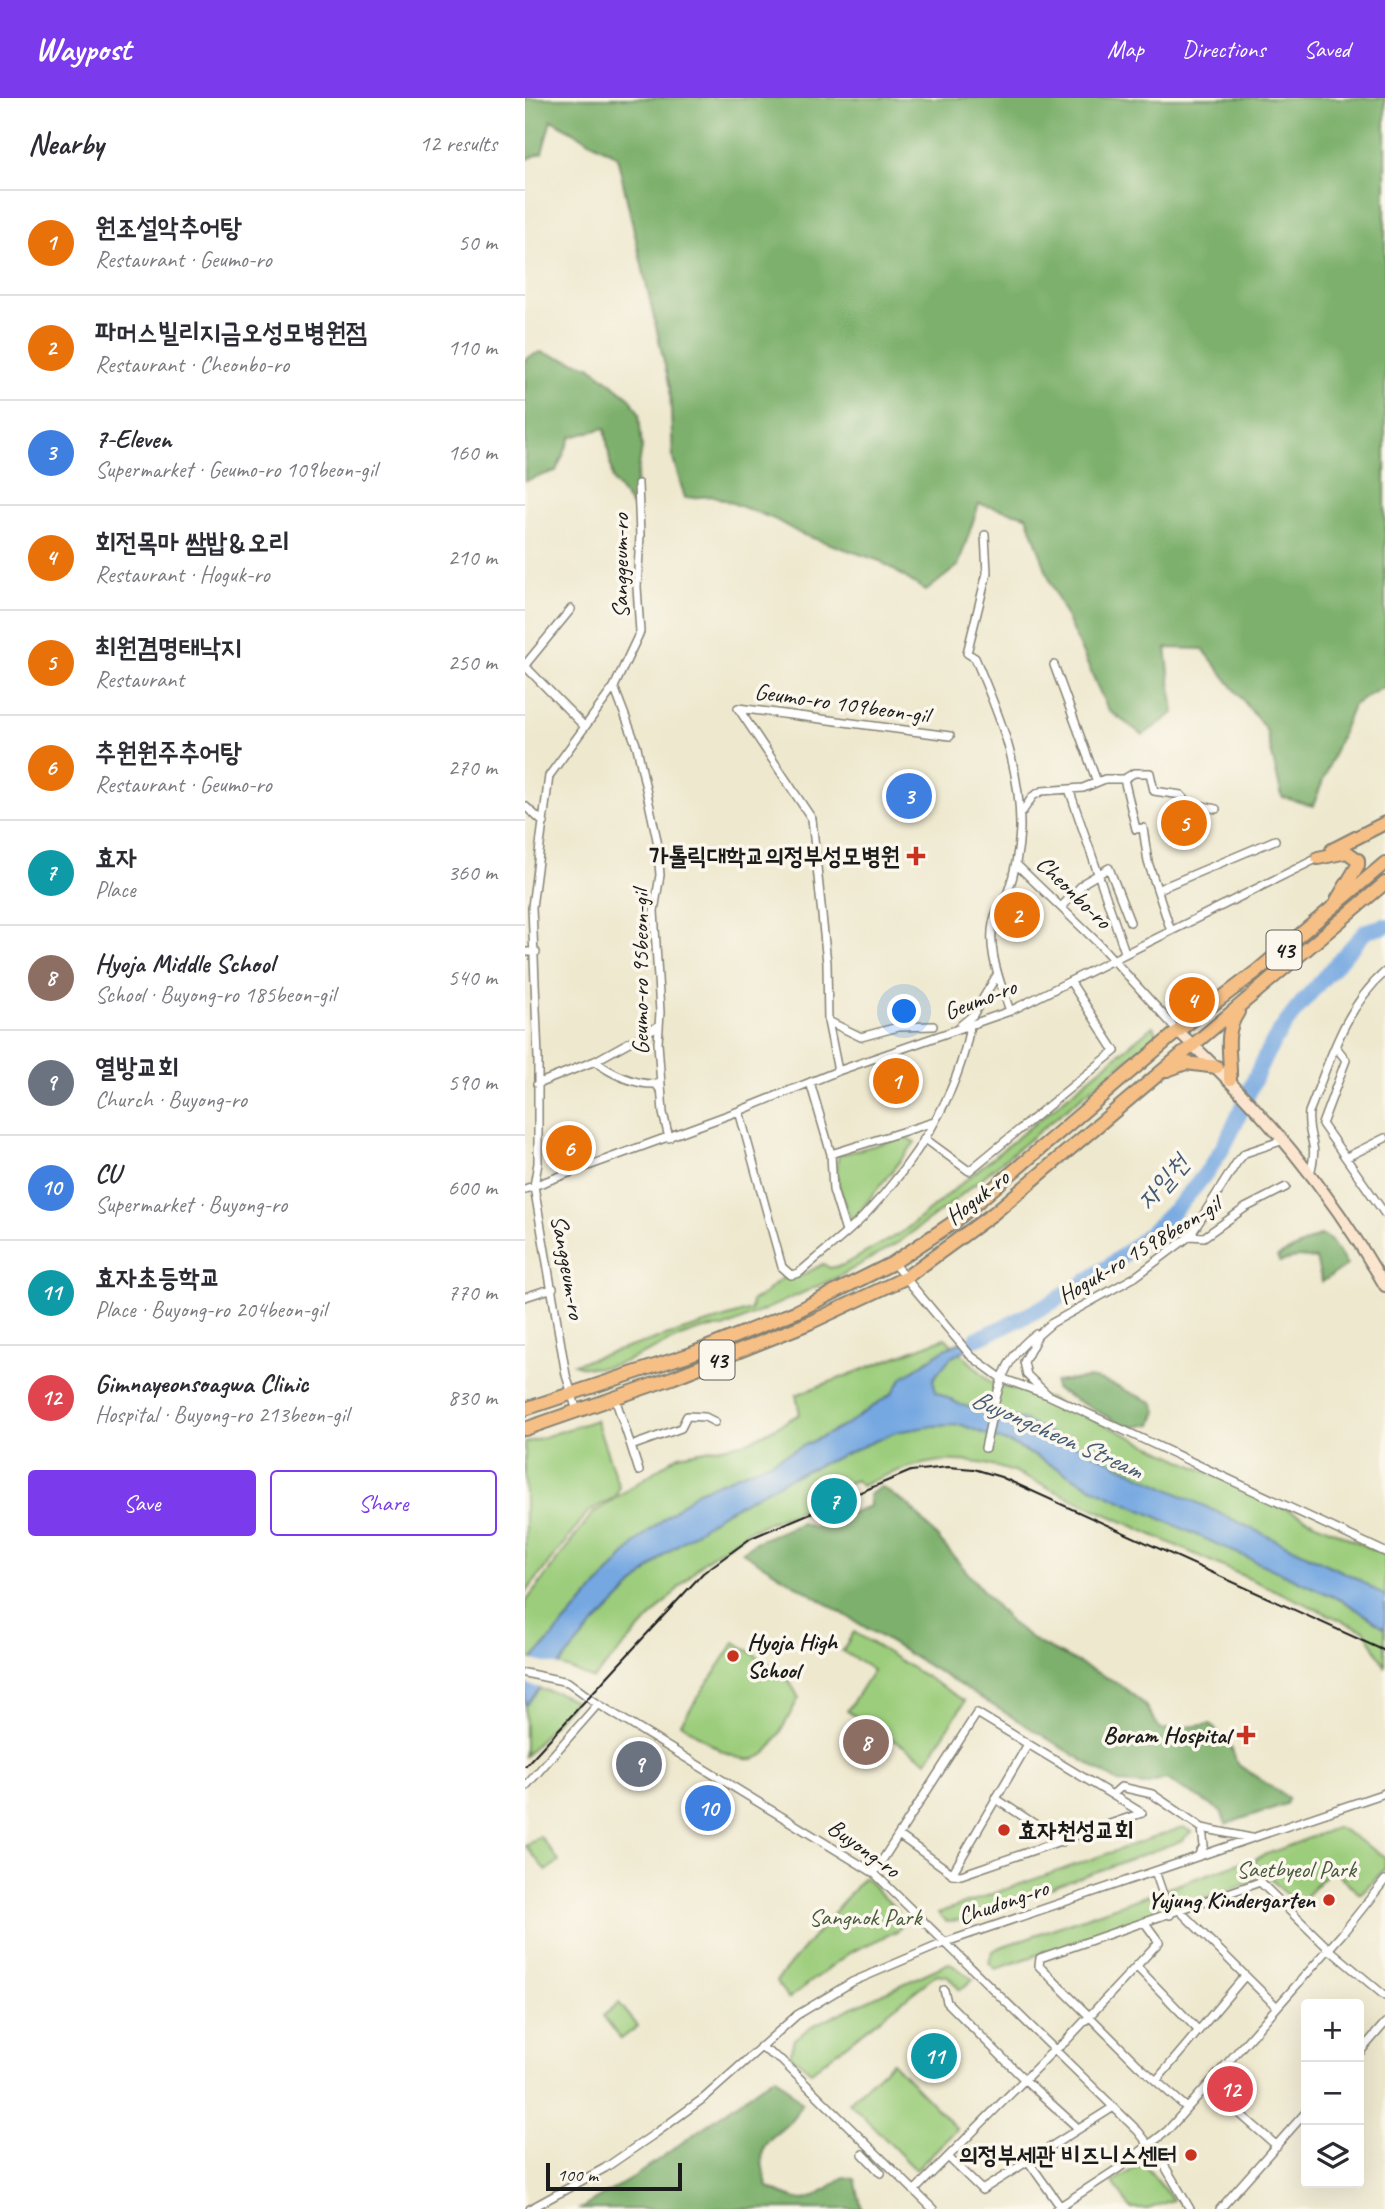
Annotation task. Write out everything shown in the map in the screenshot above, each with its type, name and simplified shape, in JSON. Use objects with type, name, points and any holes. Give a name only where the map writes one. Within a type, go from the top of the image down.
[{"type":"main road","points":[[1318,858],[1385,823]]},
{"type":"main road","points":[[1318,858],[1347,852],[1358,860],[1359,865],[1331,911]]},
{"type":"main road","name":"Hoguk-ro","points":[[525,1409],[702,1350],[795,1311],[893,1263],[954,1222],[1178,1031],[1331,911],[1385,863]]},
{"type":"main road","name":"Hoguk-ro","points":[[525,1429],[615,1398],[809,1323],[905,1278],[994,1213],[1385,883]]},
{"type":"main road","points":[[1230,1079],[1227,1038],[1230,1024],[1249,998]]},
{"type":"main road","name":"Cheonbo-ro","points":[[1178,1031],[1230,1079],[1284,1140]]},
{"type":"main road","points":[[1151,1078],[1186,1063],[1217,1067]]},
{"type":"main road","points":[[1284,1140],[1311,1170],[1385,1286]]},
{"type":"main road","points":[[939,1253],[933,1248],[935,1243],[948,1233],[954,1222]]},
{"type":"street","name":"Sanggeum-ro","points":[[577,1412],[571,1394],[534,1186],[538,1163],[536,952],[532,907],[548,776],[614,687],[640,632],[637,587],[640,536],[638,484]]},
{"type":"street","name":"Cheonbo-ro","points":[[985,535],[987,573],[967,653],[975,658],[999,714],[1015,764],[1019,816],[1016,864],[1062,906],[1178,1031]]},
{"type":"street","points":[[571,609],[525,665],[583,726]]},
{"type":"street","points":[[1054,665],[1097,782]]},
{"type":"street","name":"Geumo-ro 95beon-gil","points":[[614,687],[637,747],[657,840],[660,875],[654,911],[660,1012],[658,1027],[661,1091],[669,1138]]},
{"type":"street","name":"Geumo-ro 109beon-gil","points":[[838,1071],[828,1021],[827,963],[812,819],[738,708],[950,736]]},
{"type":"street","points":[[1019,816],[1033,796],[1042,791],[1069,789],[1115,777],[1124,779],[1135,773],[1150,773],[1154,791],[1181,795],[1187,802],[1216,809]]},
{"type":"street","points":[[1124,779],[1132,821],[1136,829],[1143,828],[1148,863],[1171,931]]},
{"type":"street","points":[[1069,789],[1125,952]]},
{"type":"street","points":[[525,806],[544,823]]},
{"type":"street","points":[[1159,890],[1275,840]]},
{"type":"street","name":"Geumo-ro","points":[[525,1189],[669,1138],[838,1071],[1010,1010],[1318,858]]},
{"type":"street","points":[[1010,1010],[997,975],[995,919],[1007,894],[1016,864]]},
{"type":"street","points":[[1062,906],[1097,874],[1109,868],[1130,922]]},
{"type":"street","points":[[525,952],[536,952]]},
{"type":"street","points":[[1311,1170],[1316,1150],[1307,1126],[1309,1112],[1336,1047],[1362,995],[1385,972]]},
{"type":"street","points":[[956,1030],[974,1015],[997,975]]},
{"type":"street","points":[[924,1138],[969,1171],[1115,1051],[1070,981]]},
{"type":"street","points":[[828,1021],[856,1036],[898,1027],[933,1026]]},
{"type":"street","points":[[739,1111],[784,1271],[792,1275],[799,1273],[863,1217],[908,1164],[934,1122],[963,1056],[970,1025]]},
{"type":"street","points":[[537,1084],[595,1061],[658,1027]]},
{"type":"street","points":[[1336,1047],[1346,1060],[1321,1124],[1385,1214]]},
{"type":"street","points":[[595,1061],[607,1070],[646,1084],[656,1084],[661,1091]]},
{"type":"street","points":[[810,1082],[831,1154],[832,1190],[846,1232]]},
{"type":"street","points":[[831,1154],[934,1122]]},
{"type":"street","points":[[1347,1157],[1385,1138]]},
{"type":"street","points":[[1190,1236],[1245,1153],[1284,1140]]},
{"type":"street","name":"Hoguk-ro 1598beon-gil","points":[[1048,1395],[1027,1375],[1024,1362],[1038,1335],[1052,1324],[1135,1277],[1190,1236],[1204,1237],[1245,1208],[1286,1187]]},
{"type":"street","points":[[893,1263],[955,1339],[971,1356],[1000,1378],[1048,1395],[1385,1552]]},
{"type":"street","points":[[525,1297],[553,1288]]},
{"type":"street","points":[[985,1448],[1000,1378],[1027,1340],[1052,1324]]},
{"type":"street","points":[[615,1398],[639,1471]]},
{"type":"street","points":[[631,1446],[681,1428],[687,1416],[705,1417],[715,1422]]},
{"type":"street","name":"Buyong-ro","points":[[525,1673],[568,1682],[598,1704],[874,1872],[1150,2145],[1190,2209]]},
{"type":"street","points":[[525,1787],[598,1704]]},
{"type":"street","points":[[874,1872],[900,1836],[977,1713],[1142,1813],[961,1875],[952,1874],[900,1836]]},
{"type":"street","points":[[952,1874],[1028,1744]]},
{"type":"street","points":[[1112,1795],[1121,1787],[1144,1791],[1202,1828],[1251,1838]]},
{"type":"street","name":"Chudong-ro","points":[[530,2209],[605,2168],[656,2133],[704,2098],[817,2001],[852,1982],[946,1942],[1385,1793]]},
{"type":"street","points":[[995,1798],[1062,1842]]},
{"type":"street","points":[[1198,1856],[1204,1846],[1202,1828]]},
{"type":"street","points":[[1155,1871],[1170,1915]]},
{"type":"street","points":[[1028,2161],[1058,2208],[1150,2145],[1188,2108],[1329,1950],[1385,1880]]},
{"type":"street","points":[[1188,2108],[1156,2081],[1039,1966],[1039,1958],[1260,1882],[1329,1950],[1385,1996]]},
{"type":"street","points":[[1180,1911],[1277,2007]]},
{"type":"street","points":[[914,2191],[1159,1942],[1145,1923]]},
{"type":"street","points":[[1136,1966],[1197,2029]]},
{"type":"street","points":[[1156,2081],[1197,2029],[1244,1977]]},
{"type":"street","points":[[944,1990],[947,2002],[1024,2079],[1079,2129]]},
{"type":"street","points":[[1364,2047],[1385,2023]]},
{"type":"street","points":[[760,2048],[781,2060],[933,2209]]},
{"type":"street","points":[[1208,2086],[1277,2146]]},
{"type":"street","points":[[948,2157],[982,2190],[1112,2108]]},
{"type":"street","points":[[1220,2209],[1301,2118]]},
{"type":"street","points":[[863,2154],[881,2173]]},
{"type":"green space","points":[[525,98],[1385,98],[1385,686],[1353,705],[1313,806],[1282,797],[1266,730],[1203,649],[1166,648],[1174,713],[1143,735],[1108,710],[1050,581],[1027,516],[979,504],[958,566],[926,591],[880,561],[801,534],[774,519],[714,496],[685,498],[673,459],[670,388],[617,156],[551,120],[542,153],[525,160]]},
{"type":"green space","points":[[540,352],[590,366],[630,398],[639,413],[642,448],[632,506],[613,481],[605,428],[571,437],[556,471],[525,481],[525,359]]},
{"type":"green space","points":[[1153,1026],[1158,1034],[949,1205],[899,1242],[838,1277],[724,1328],[705,1329],[687,1335],[610,1366],[592,1368],[574,1364],[751,1310],[752,1300],[759,1298],[782,1278],[803,1275],[823,1264],[830,1268],[844,1265],[905,1230]]},
{"type":"green space","points":[[905,1137],[915,1142],[851,1222],[838,1180],[839,1155]]},
{"type":"green space","points":[[1321,1235],[1330,1240],[1347,1265],[1322,1282],[1316,1259],[1299,1257],[1280,1262],[1277,1257]]},
{"type":"green space","points":[[945,1338],[993,1384],[1050,1399],[1385,1555],[1385,1666],[1365,1631],[1011,1471],[990,1465],[952,1461],[917,1465],[861,1486],[856,1480],[805,1500],[808,1507],[750,1530],[703,1562],[593,1679],[567,1668],[525,1658],[525,1603],[592,1514],[679,1455],[748,1442],[800,1414],[796,1395]]},
{"type":"green space","points":[[1088,1378],[1153,1402],[1157,1411],[1152,1424],[1135,1427],[1123,1425],[1055,1389],[1055,1382]]},
{"type":"green space","points":[[596,1420],[619,1487],[616,1496],[588,1512],[525,1594],[525,1443]]},
{"type":"green space","points":[[881,1487],[911,1507],[1010,1622],[1038,1643],[1118,1683],[1144,1704],[1161,1730],[1211,1724],[1231,1747],[1237,1764],[1288,1798],[1286,1804],[1226,1824],[1221,1811],[1166,1779],[1144,1785],[1120,1783],[742,1552],[755,1542],[801,1523],[813,1527],[870,1506],[869,1495]]},
{"type":"green space","points":[[854,1632],[965,1701],[927,1761],[847,1711],[873,1670],[842,1651]]},
{"type":"green space","points":[[735,1642],[786,1675],[799,1698],[769,1750],[755,1759],[733,1756],[710,1744],[681,1723]]},
{"type":"green space","points":[[525,1686],[559,1693],[574,1701],[525,1756]]},
{"type":"green space","points":[[1183,1827],[1191,1832],[1181,1841],[963,1920],[945,1921],[938,1913]]},
{"type":"green space","name":"Saetbyeol Park","points":[[1338,1827],[1385,1857],[1385,1869],[1360,1894],[1332,1869],[1297,1905],[1254,1862],[1256,1858]]},
{"type":"green space","points":[[540,1836],[559,1861],[546,1871],[526,1846]]},
{"type":"green space","points":[[1242,1862],[1258,1880],[996,1969],[989,1963],[992,1952],[998,1948]]},
{"type":"green space","name":"Sangnok Park","points":[[864,1877],[897,1910],[902,1924],[897,1931],[849,1953],[788,1999],[776,1981]]},
{"type":"green space","points":[[949,1963],[973,1979],[960,1990],[948,1976],[937,1974],[811,2072],[790,2055],[794,2039],[816,2024]]},
{"type":"green space","points":[[619,2003],[638,2026],[621,2039],[603,2016]]},
{"type":"green space","points":[[892,2062],[957,2129],[916,2170],[849,2102]]},
{"type":"green space","points":[[775,2076],[802,2103],[795,2116],[765,2145],[762,2155],[768,2187],[801,2200],[815,2197],[844,2177],[855,2179],[862,2209],[580,2209],[634,2177]]},
{"type":"green space","points":[[1143,2163],[1173,2200],[1148,2209],[1131,2209],[1113,2182]]},
{"type":"water","points":[[994,1327],[997,1333],[950,1358],[933,1379],[936,1392],[961,1405],[1021,1419],[1356,1578],[1385,1596],[1385,1628],[1345,1602],[1097,1490],[1016,1446],[962,1425],[934,1426],[896,1432],[785,1480],[721,1514],[664,1555],[589,1630],[525,1706],[525,1668],[638,1540],[698,1491],[770,1462],[846,1425],[892,1393],[903,1377],[945,1349]]},
{"type":"pier","points":[[528,1659],[564,1667],[546,1689],[525,1684],[525,1662]]},
{"type":"waterway","name":"자일천","points":[[976,1339],[1073,1290],[1133,1247],[1161,1223],[1186,1197],[1219,1154],[1263,1061],[1291,1017],[1366,931],[1385,926]]},
{"type":"tram line","points":[[525,1766],[703,1573],[751,1538],[911,1471],[948,1467],[974,1469],[1001,1477],[1385,1651]]},
{"type":"place","name":"7-Eleven","points":[[909,796]]},
{"type":"place","name":"최원겸명태낙지","points":[[1184,823]]},
{"type":"place","name":"가톨릭대학교의정부성모병원","points":[[916,856]]},
{"type":"place","name":"파머스빌리지금오성모병원점","points":[[1017,915]]},
{"type":"place","name":"회전목마 쌈밥＆오리","points":[[1192,1000]]},
{"type":"place","name":"원조설악추어탕","points":[[896,1081]]},
{"type":"place","name":"추원원주추어탕","points":[[569,1148]]},
{"type":"place","name":"효자","points":[[834,1501]]},
{"type":"place","name":"Hyoja High School","points":[[733,1656]]},
{"type":"place","name":"Boram Hospital","points":[[1246,1735]]},
{"type":"place","name":"Hyoja Middle School","points":[[866,1742]]},
{"type":"place","name":"열방교회","points":[[639,1764]]},
{"type":"place","name":"CU","points":[[708,1808]]},
{"type":"place","name":"효자천성교회","points":[[1004,1830]]},
{"type":"place","name":"Yujung Kindergarten","points":[[1329,1900]]},
{"type":"place","name":"효자초등학교","points":[[934,2056]]},
{"type":"place","name":"Gimnayeonsoagwa Clinic","points":[[1230,2089]]},
{"type":"place","name":"의정부세관 비즈니스센터","points":[[1191,2155]]},
{"type":"water label","name":"Buyongcheon Stream","points":[[1057,1434]]}]
